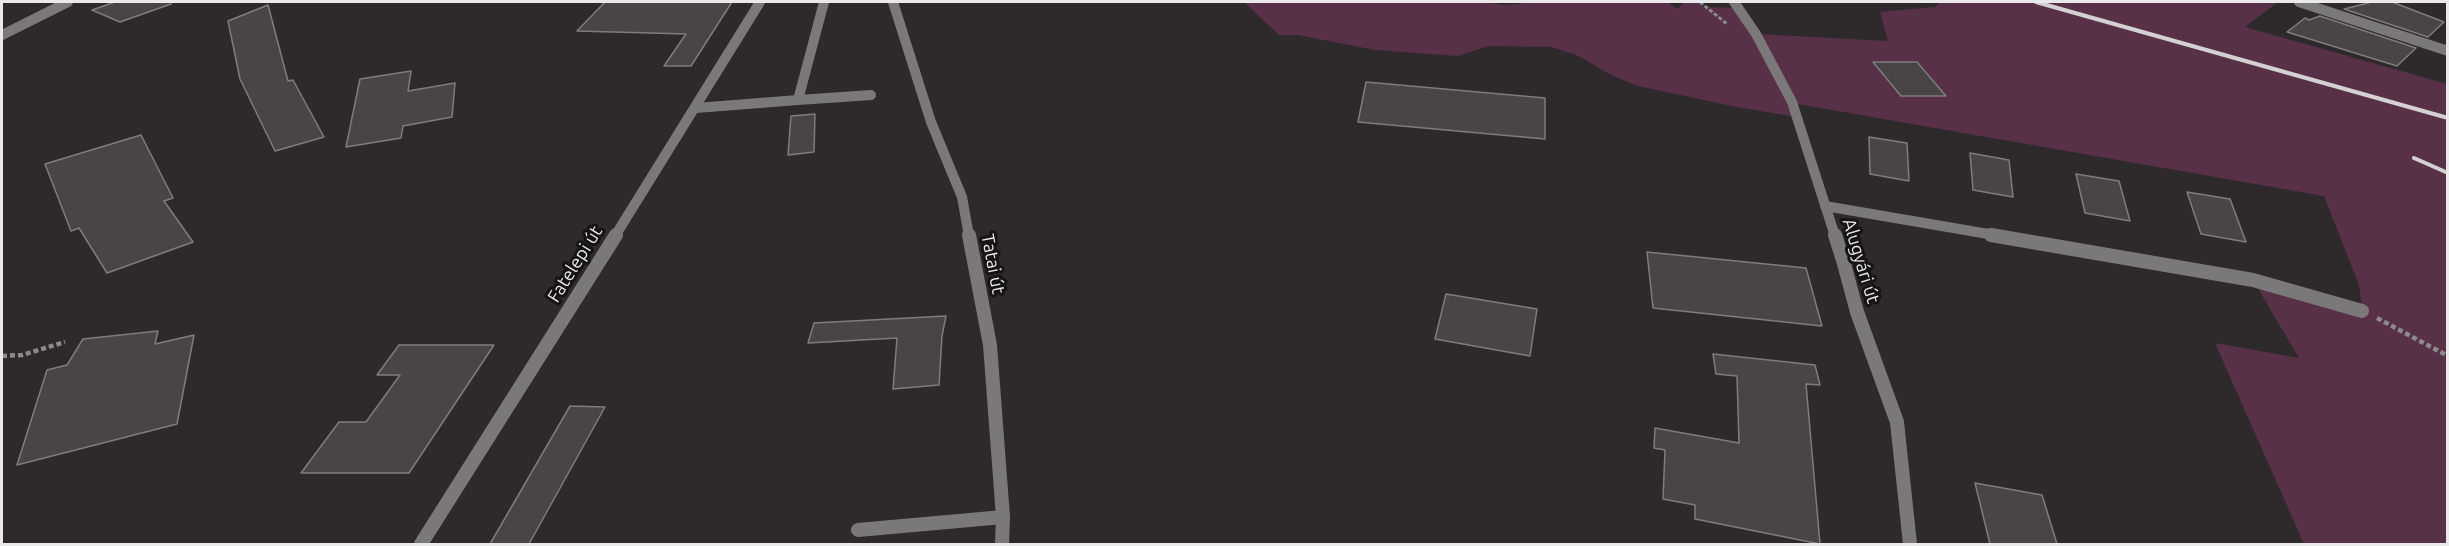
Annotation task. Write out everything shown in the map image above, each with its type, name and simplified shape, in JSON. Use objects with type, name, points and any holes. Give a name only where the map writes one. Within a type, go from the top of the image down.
[{"type":"street","points":[[2,35],[68,2]]},
{"type":"street","name":"Fatelepi út","points":[[421,544],[696,108],[760,2]]},
{"type":"street","points":[[798,100],[824,2]]},
{"type":"street","name":"Tatai út","points":[[893,2],[931,122],[962,197],[990,345],[1003,517],[1002,544]]},
{"type":"street","name":"Alugyári út","points":[[1734,2],[1756,34],[1792,102],[1826,206],[1857,312],[1896,422],[1910,544]]},
{"type":"street","points":[[2300,2],[2448,51]]},
{"type":"street","points":[[696,108],[871,94]]},
{"type":"street","points":[[1826,206],[2253,280],[2362,311]]},
{"type":"street","points":[[858,530],[1003,517]]},
{"type":"path","points":[[2362,311],[2448,356]]},
{"type":"path","points":[[2,356],[22,355],[65,342]]},
{"type":"shaded area","points":[[1244,2],[1487,2],[1503,5],[1522,2],[1667,2],[1678,9],[1684,2],[1697,2],[1704,7],[1740,8],[1756,34],[1888,41],[1880,12],[1935,7],[1940,2],[2278,2],[2245,27],[2447,84],[2447,544],[2304,544],[2215,343],[2299,358],[2253,280],[2362,310],[2359,285],[2324,196],[1792,103],[1796,117],[1737,107],[1638,86],[1609,74],[1579,56],[1552,47],[1488,46],[1458,56],[1375,50],[1298,35],[1279,35]]},
{"type":"building","points":[[115,2],[171,2],[171,4],[120,22],[92,10]]},
{"type":"building","points":[[605,2],[732,2],[691,66],[664,66],[686,34],[577,31]]},
{"type":"building","points":[[2372,2],[2392,2],[2444,22],[2428,37],[2344,9]]},
{"type":"building","points":[[268,5],[288,81],[293,80],[324,137],[275,151],[240,79],[228,21]]},
{"type":"building","points":[[2320,16],[2416,48],[2397,66],[2287,32],[2305,18],[2309,20]]},
{"type":"building","points":[[1873,62],[1917,62],[1946,96],[1901,96]]},
{"type":"building","points":[[411,71],[408,91],[455,83],[452,117],[403,126],[401,138],[346,147],[360,79]]},
{"type":"building","points":[[1366,82],[1545,98],[1545,139],[1358,122]]},
{"type":"building","points":[[815,114],[814,152],[788,155],[791,116]]},
{"type":"building","points":[[141,135],[173,198],[164,201],[193,242],[107,273],[79,228],[71,231],[45,164]]},
{"type":"building","points":[[1869,137],[1907,143],[1909,181],[1870,174]]},
{"type":"building","points":[[1970,153],[2009,160],[2013,197],[1973,190]]},
{"type":"building","points":[[2076,174],[2119,181],[2130,221],[2085,213]]},
{"type":"building","points":[[2187,192],[2230,199],[2246,242],[2201,234]]},
{"type":"building","points":[[1647,252],[1806,268],[1822,326],[1653,308]]},
{"type":"building","points":[[1446,294],[1537,309],[1530,356],[1435,339]]},
{"type":"building","points":[[946,316],[942,336],[939,385],[893,389],[897,338],[808,343],[814,323]]},
{"type":"building","points":[[158,331],[155,344],[194,335],[177,424],[17,465],[47,370],[67,365],[83,339]]},
{"type":"building","points":[[399,345],[494,345],[409,473],[301,473],[339,422],[366,422],[400,375],[377,375]]},
{"type":"building","points":[[1713,354],[1815,365],[1820,385],[1806,384],[1820,544],[1695,519],[1695,505],[1663,499],[1665,450],[1654,448],[1655,428],[1739,443],[1737,376],[1716,374]]},
{"type":"building","points":[[570,406],[605,407],[529,544],[490,544]]},
{"type":"building","points":[[1975,483],[2042,495],[2057,544],[1990,544]]},
{"type":"railway","points":[[2036,2],[2448,118]]},
{"type":"railway","points":[[2414,158],[2448,173]]}]
